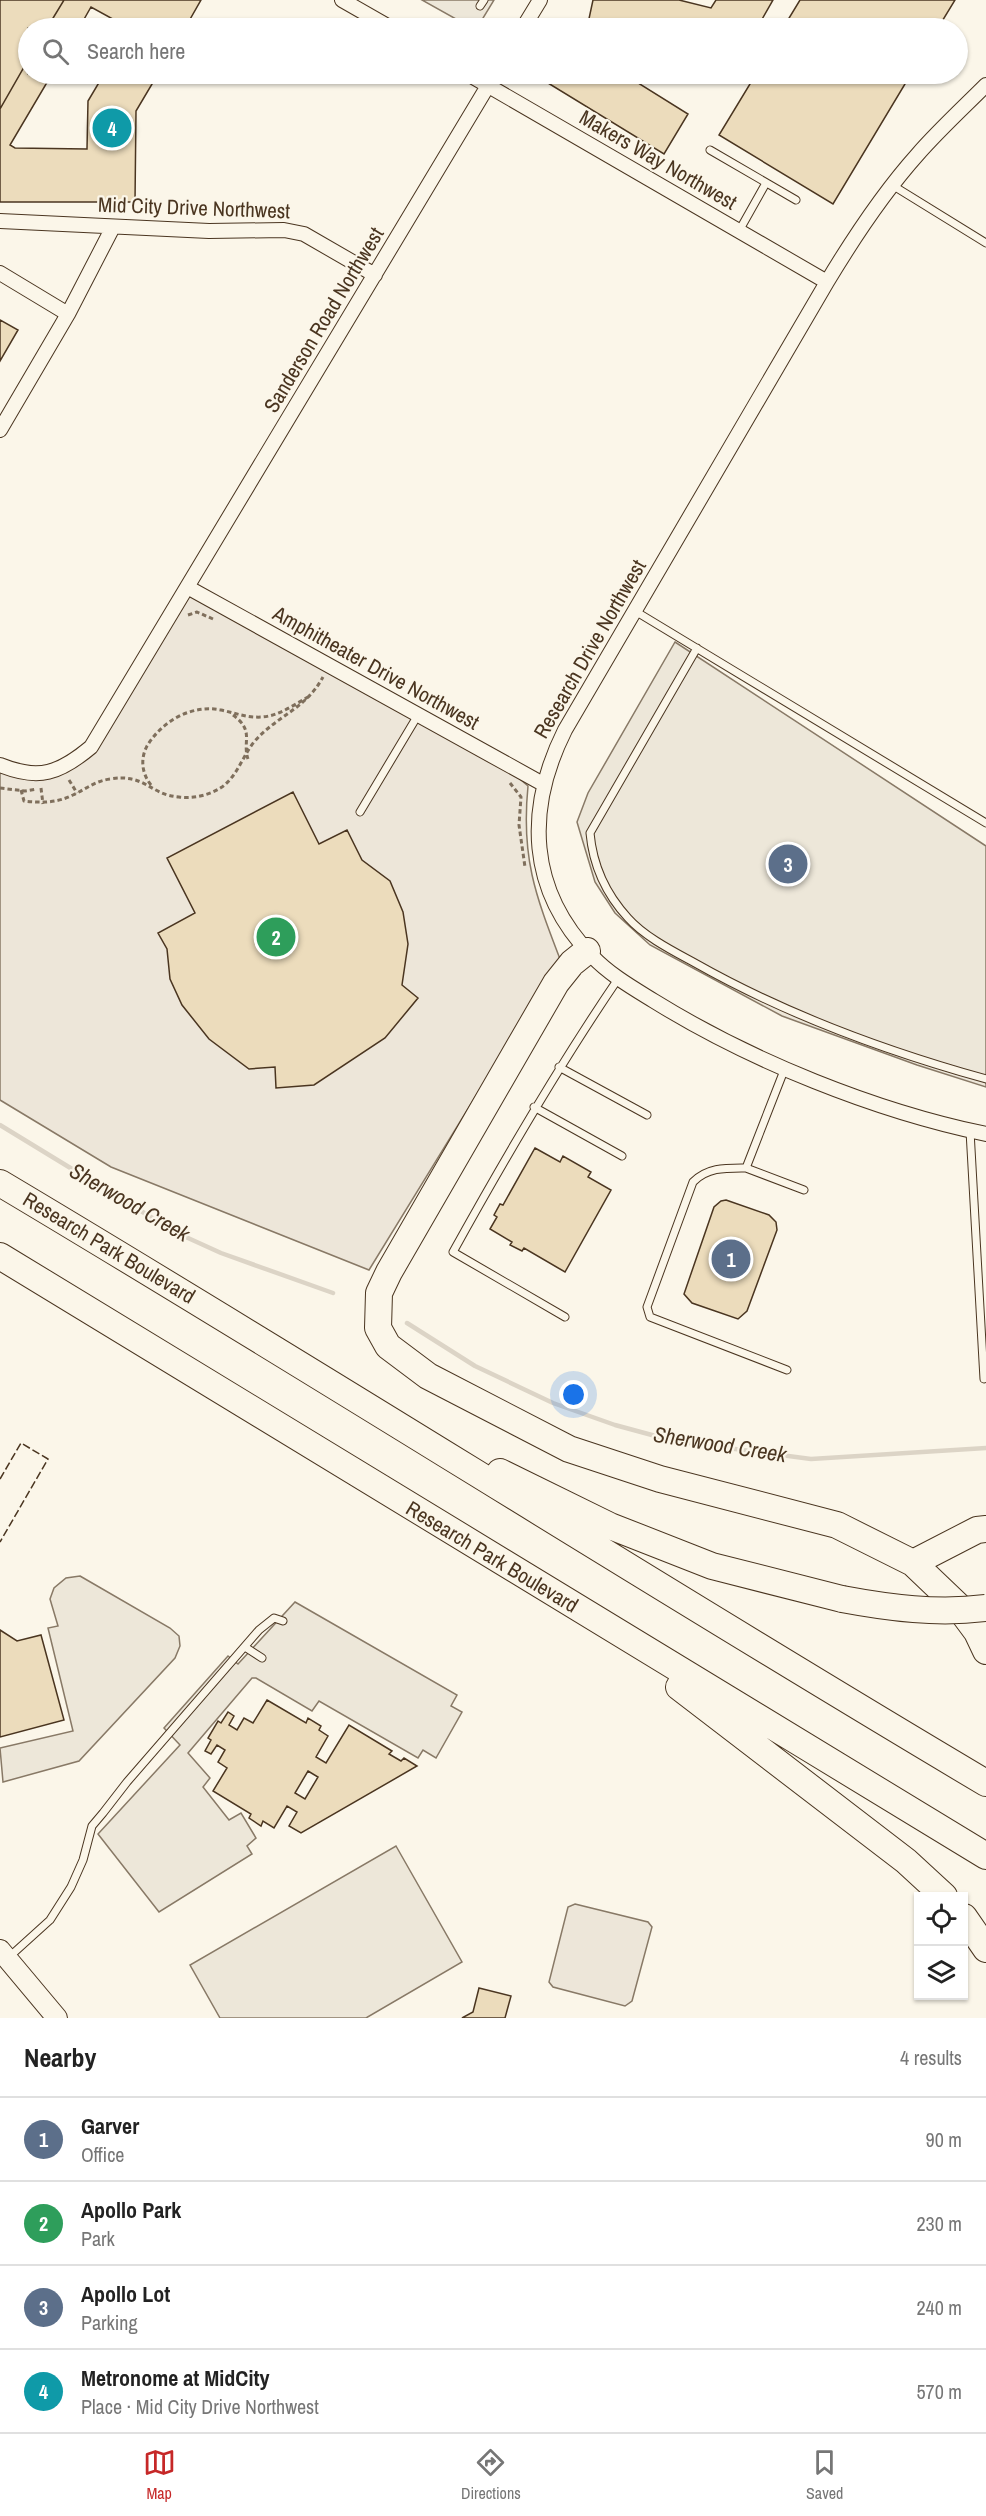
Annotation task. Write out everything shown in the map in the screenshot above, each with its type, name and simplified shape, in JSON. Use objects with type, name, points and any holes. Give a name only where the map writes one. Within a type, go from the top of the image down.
[{"type":"highway","points":[[587,951],[572,963],[556,983],[389,1272],[379,1293],[377,1308],[378,1328],[382,1337],[388,1346],[428,1376],[568,1449],[660,1479],[837,1526],[913,1563],[957,1605],[977,1632],[986,1651]]},
{"type":"highway","name":"Research Park Boulevard","points":[[0,1183],[713,1619],[986,1783]]},
{"type":"highway","name":"Research Park Boulevard","points":[[0,1256],[568,1604],[986,1856]]},
{"type":"highway","points":[[380,1414],[610,1526],[712,1566],[842,1599],[896,1609],[952,1612],[986,1608]]},
{"type":"highway","points":[[913,1563],[977,1530],[986,1529]]},
{"type":"highway","points":[[568,1604],[843,1811],[906,1861],[940,1892]]},
{"type":"highway","points":[[968,1924],[986,1949]]},
{"type":"street","points":[[342,0],[374,18]]},
{"type":"street","points":[[529,18],[540,0]]},
{"type":"street","name":"Sanderson Road Northwest","points":[[0,765],[20,773],[46,774],[71,764],[91,747],[189,588],[489,84]]},
{"type":"street","name":"Makers Way Northwest","points":[[500,84],[739,231],[827,282]]},
{"type":"street","name":"Research Drive Northwest","points":[[986,85],[944,126],[892,185],[858,231],[565,730],[553,754],[543,784],[538,818],[541,860],[563,917],[587,951],[618,979],[728,1043],[785,1068],[858,1096],[986,1134]]},
{"type":"street","name":"Mid City Drive Northwest","points":[[0,221],[209,231],[284,230],[304,234],[375,275]]},
{"type":"street","points":[[0,430],[69,314],[113,227]]},
{"type":"street","points":[[0,273],[69,314]]},
{"type":"street","name":"Amphitheater Drive Northwest","points":[[189,588],[543,784]]},
{"type":"street","points":[[4,1954],[57,2018]]},
{"type":"lane","points":[[710,150],[796,200]]},
{"type":"lane","points":[[739,231],[766,183]]},
{"type":"lane","points":[[892,185],[986,243]]},
{"type":"lane","points":[[635,611],[986,823]]},
{"type":"lane","points":[[697,648],[590,833],[592,858],[606,891],[629,920],[664,946],[779,1006],[873,1045],[986,1079]]},
{"type":"lane","points":[[360,813],[418,715]]},
{"type":"lane","points":[[565,1317],[453,1252],[534,1107],[618,979]]},
{"type":"lane","points":[[559,1067],[647,1115]]},
{"type":"lane","points":[[746,1168],[785,1068]]},
{"type":"lane","points":[[534,1107],[622,1156]]},
{"type":"lane","points":[[970,1131],[984,1379]]},
{"type":"lane","points":[[787,1370],[650,1317],[647,1307],[693,1182],[701,1175],[720,1168],[746,1168],[804,1190]]},
{"type":"lane","points":[[4,1954],[50,1920],[71,1887],[92,1826],[127,1782],[260,1630],[274,1618],[283,1621]]},
{"type":"lane","points":[[245,1647],[262,1658]]},
{"type":"path","points":[[182,625],[188,615],[197,612],[218,622]]},
{"type":"path","points":[[21,790],[24,801],[43,804],[77,793],[95,782],[112,778],[138,779],[161,793],[179,798],[210,793],[230,780],[247,757],[252,745],[267,730],[301,706],[314,692],[324,676],[315,671]]},
{"type":"path","points":[[153,788],[144,773],[145,752],[167,724],[176,717],[196,711],[217,710],[247,717],[271,715],[314,692]]},
{"type":"path","points":[[231,714],[244,727],[248,736],[247,757]]},
{"type":"path","points":[[62,783],[76,777]]},
{"type":"path","points":[[501,777],[511,783],[521,797],[519,825],[525,867]]},
{"type":"path","points":[[69,780],[77,793]]},
{"type":"path","points":[[0,788],[21,790],[48,787]]},
{"type":"path","points":[[41,788],[43,804]]},
{"type":"shaded area","points":[[422,0],[494,0],[483,18],[454,18]]},
{"type":"shaded area","points":[[189,588],[518,770],[520,779],[528,786],[526,811],[528,855],[543,915],[560,959],[369,1270],[111,1167],[0,1100],[0,765],[46,774],[91,747]]},
{"type":"shaded area","points":[[675,642],[986,846],[986,1087],[917,1065],[782,1016],[650,945],[615,913],[595,882],[577,822],[588,793]]},
{"type":"shaded area","points":[[80,1576],[170,1628],[179,1636],[180,1646],[175,1658],[79,1761],[3,1782],[0,1748],[73,1731],[48,1628],[58,1626],[50,1599],[54,1588],[66,1578]]},
{"type":"shaded area","points":[[295,1602],[457,1695],[451,1706],[462,1712],[436,1758],[423,1750],[418,1758],[319,1701],[312,1711],[256,1678],[252,1678],[188,1753],[210,1778],[203,1787],[229,1820],[241,1813],[256,1838],[247,1846],[252,1854],[159,1912],[98,1834],[180,1745],[164,1728],[228,1656],[238,1664]]},
{"type":"shaded area","points":[[396,1846],[462,1962],[366,2018],[220,2018],[190,1965]]},
{"type":"shaded area","points":[[575,1904],[648,1922],[652,1927],[632,2001],[625,2006],[553,1987],[549,1982],[568,1907]]},
{"type":"building","points":[[0,0],[64,0],[53,18],[18,18],[18,78],[0,109]]},
{"type":"building","points":[[64,0],[201,0],[191,18],[111,18],[91,7],[85,18],[53,18]]},
{"type":"building","points":[[593,0],[679,0],[711,8],[716,0],[773,0],[763,18],[589,18]]},
{"type":"building","points":[[800,0],[955,0],[944,18],[789,18]]},
{"type":"building","points":[[18,78],[18,84],[46,84],[10,145],[15,148],[87,149],[88,101],[98,84],[152,84],[136,111],[135,202],[0,202],[0,109]]},
{"type":"building","points":[[550,84],[640,84],[688,114],[664,154]]},
{"type":"building","points":[[750,84],[905,84],[833,204],[719,135]]},
{"type":"building","points":[[0,320],[18,330],[0,361]]},
{"type":"building","points":[[293,792],[319,844],[347,830],[362,860],[390,881],[403,912],[408,944],[402,985],[418,998],[385,1038],[314,1085],[276,1088],[275,1067],[249,1069],[209,1039],[182,1005],[170,979],[167,949],[158,933],[195,913],[167,858]]},
{"type":"building","points":[[535,1148],[560,1162],[563,1156],[591,1172],[588,1177],[611,1190],[565,1272],[524,1248],[522,1251],[510,1245],[512,1242],[490,1229],[497,1217],[494,1215],[500,1204],[503,1205]]},
{"type":"building","points":[[726,1200],[769,1215],[776,1222],[777,1230],[747,1311],[738,1319],[692,1303],[684,1294],[714,1207]]},
{"type":"building","points":[[0,1630],[17,1641],[41,1635],[64,1720],[0,1737]]},
{"type":"building","points":[[267,1700],[306,1723],[308,1718],[321,1726],[319,1730],[328,1736],[316,1757],[326,1763],[349,1725],[392,1751],[389,1754],[401,1761],[404,1758],[417,1766],[301,1833],[289,1826],[297,1812],[287,1806],[274,1828],[263,1821],[261,1826],[249,1818],[251,1814],[213,1791],[227,1768],[218,1762],[225,1750],[217,1745],[211,1754],[205,1751],[211,1740],[208,1738],[218,1721],[221,1723],[228,1712],[234,1716],[229,1725],[237,1730],[244,1718],[253,1723]],"holes":[[[308,1771],[318,1777],[305,1799],[295,1793]]]},
{"type":"building","points":[[479,1988],[511,1996],[505,2018],[462,2018],[473,2012]]},
{"type":"waterway","name":"Sherwood Creek","points":[[0,1125],[177,1233],[221,1253],[333,1293]]},
{"type":"waterway","name":"Sherwood Creek","points":[[407,1323],[475,1366],[553,1403],[615,1425],[674,1441],[811,1459],[986,1448]]},
{"type":"fence","points":[[0,1479],[21,1443],[48,1459],[0,1542]]},
{"type":"place","name":"Metronome at MidCity","points":[[112,128]]},
{"type":"place","name":"Apollo Lot","points":[[788,864]]},
{"type":"place","name":"Apollo Park","points":[[276,937]]},
{"type":"place","name":"Garver","points":[[731,1259]]}]
